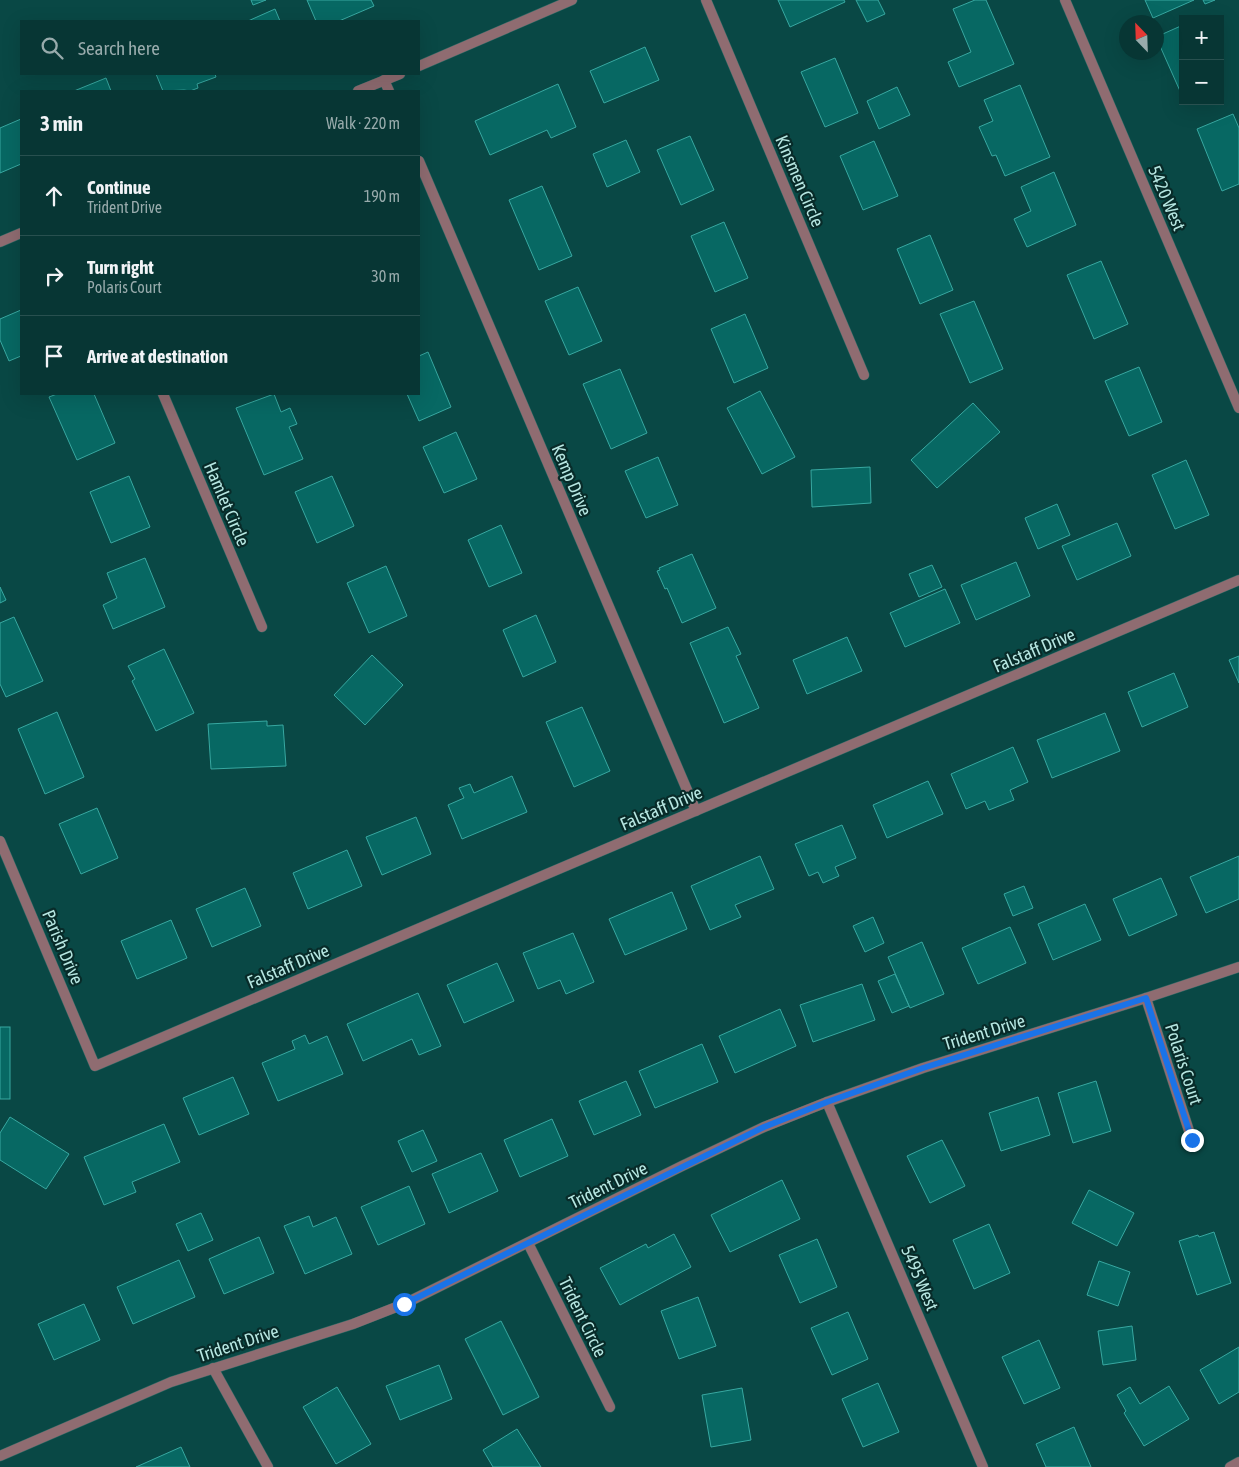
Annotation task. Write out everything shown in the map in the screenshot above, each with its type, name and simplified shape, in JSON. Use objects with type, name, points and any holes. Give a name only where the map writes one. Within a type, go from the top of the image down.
[{"type":"street","points":[[420,66],[572,0]]},
{"type":"street","name":"Kinsmen Circle","points":[[706,0],[864,375]]},
{"type":"street","name":"5420 West","points":[[1065,0],[1239,408]]},
{"type":"street","points":[[360,90],[397,75]]},
{"type":"street","points":[[384,80],[389,90]]},
{"type":"street","name":"Kemp Drive","points":[[420,163],[696,811]]},
{"type":"street","points":[[0,242],[20,233]]},
{"type":"street","name":"Hamlet Circle","points":[[163,395],[262,627]]},
{"type":"street","name":"Falstaff Drive","points":[[95,1066],[1239,580]]},
{"type":"street","name":"Parish Drive","points":[[0,842],[95,1066]]},
{"type":"street","name":"Trident Drive","points":[[0,1456],[171,1382],[353,1324],[404,1304],[764,1127],[827,1102],[923,1068],[1239,967]]},
{"type":"street","name":"Polaris Court","points":[[1146,998],[1192,1140]]},
{"type":"street","name":"5495 West","points":[[827,1102],[983,1467]]},
{"type":"street","name":"Trident Circle","points":[[528,1243],[610,1407]]},
{"type":"street","points":[[213,1368],[268,1467]]},
{"type":"street","points":[[1230,1467],[1239,1462]]},
{"type":"building","points":[[251,0],[266,0],[253,5]]},
{"type":"building","points":[[307,0],[371,0],[374,6],[341,20],[316,20]]},
{"type":"building","points":[[778,0],[844,0],[845,2],[790,27]]},
{"type":"building","points":[[856,0],[878,0],[885,14],[867,22]]},
{"type":"building","points":[[975,0],[986,0],[1014,64],[959,87],[948,62],[971,52],[953,9]]},
{"type":"building","points":[[1145,0],[1194,0],[1160,15],[1152,15]]},
{"type":"building","points":[[1203,0],[1215,0],[1205,4]]},
{"type":"building","points":[[275,9],[280,20],[250,20]]},
{"type":"building","points":[[1179,27],[1179,89],[1164,55],[1164,33]]},
{"type":"building","points":[[645,47],[659,80],[604,103],[590,71]]},
{"type":"building","points":[[835,58],[858,113],[825,127],[801,72]]},
{"type":"building","points":[[156,75],[215,75],[216,77],[197,84],[198,88],[193,90],[163,90]]},
{"type":"building","points":[[106,78],[111,90],[76,90]]},
{"type":"building","points":[[558,84],[576,127],[551,138],[547,130],[490,155],[475,121]]},
{"type":"building","points":[[1020,85],[1050,157],[1005,176],[996,155],[992,156],[979,127],[993,121],[984,100]]},
{"type":"building","points":[[897,87],[910,115],[879,129],[867,101]]},
{"type":"building","points":[[1233,114],[1239,128],[1239,184],[1222,191],[1197,129]]},
{"type":"building","points":[[20,119],[20,164],[0,173],[0,128]]},
{"type":"building","points":[[690,136],[714,190],[681,205],[657,150]]},
{"type":"building","points":[[626,140],[640,172],[607,187],[593,154]]},
{"type":"building","points":[[874,141],[898,196],[863,210],[840,156]]},
{"type":"building","points":[[1054,172],[1076,225],[1027,247],[1014,219],[1031,211],[1021,187]]},
{"type":"building","points":[[542,186],[572,256],[539,270],[509,200]]},
{"type":"building","points":[[724,222],[748,278],[715,292],[691,236]]},
{"type":"building","points":[[930,235],[953,290],[920,304],[897,249]]},
{"type":"building","points":[[1101,261],[1128,324],[1094,339],[1067,275]]},
{"type":"building","points":[[578,287],[602,341],[569,355],[545,301]]},
{"type":"building","points":[[974,301],[1003,369],[970,383],[940,314]]},
{"type":"building","points":[[20,310],[20,356],[9,361],[0,340],[0,319]]},
{"type":"building","points":[[745,314],[768,368],[734,383],[711,329]]},
{"type":"building","points":[[428,352],[451,407],[419,421],[407,395],[420,395],[420,356]]},
{"type":"building","points":[[1139,367],[1162,422],[1129,436],[1105,381]]},
{"type":"building","points":[[620,369],[647,433],[611,449],[583,384]]},
{"type":"building","points":[[760,391],[795,457],[762,474],[727,408]]},
{"type":"building","points":[[54,395],[94,395],[115,443],[77,460],[49,397]]},
{"type":"building","points":[[274,395],[281,412],[290,408],[297,424],[289,427],[303,459],[264,475],[236,408]]},
{"type":"building","points":[[973,403],[1000,432],[937,488],[911,460]]},
{"type":"building","points":[[456,432],[477,479],[444,493],[423,447]]},
{"type":"building","points":[[658,457],[678,505],[646,518],[625,471]]},
{"type":"building","points":[[1186,460],[1209,515],[1175,529],[1152,475]]},
{"type":"building","points":[[870,467],[871,503],[812,507],[811,470]]},
{"type":"building","points":[[129,476],[150,527],[111,543],[90,492]]},
{"type":"building","points":[[332,476],[354,526],[317,543],[295,492]]},
{"type":"building","points":[[1057,504],[1070,535],[1038,549],[1025,518]]},
{"type":"building","points":[[1117,523],[1131,556],[1077,580],[1062,546]]},
{"type":"building","points":[[501,525],[522,573],[489,587],[468,540]]},
{"type":"building","points":[[692,554],[716,608],[682,623],[667,588],[665,589],[657,571],[660,570],[659,568]]},
{"type":"building","points":[[145,558],[165,607],[113,629],[103,605],[117,598],[107,573]]},
{"type":"building","points":[[1016,562],[1030,596],[976,620],[961,585]]},
{"type":"building","points":[[932,565],[942,587],[919,597],[909,574]]},
{"type":"building","points":[[386,566],[407,616],[369,633],[347,583]]},
{"type":"building","points":[[0,587],[6,600],[0,603]]},
{"type":"building","points":[[945,589],[960,623],[905,647],[890,613]]},
{"type":"building","points":[[536,615],[556,662],[523,677],[503,630]]},
{"type":"building","points":[[14,617],[43,681],[6,697],[0,684],[0,623]]},
{"type":"building","points":[[728,627],[741,654],[736,656],[759,708],[724,723],[690,643]]},
{"type":"building","points":[[847,637],[862,671],[807,694],[793,660]]},
{"type":"building","points":[[164,649],[194,713],[156,731],[132,681],[135,679],[128,666]]},
{"type":"building","points":[[372,655],[403,685],[365,725],[334,695]]},
{"type":"building","points":[[1239,656],[1239,683],[1229,660]]},
{"type":"building","points":[[1174,673],[1188,707],[1142,727],[1128,692]]},
{"type":"building","points":[[582,707],[610,771],[574,787],[546,722]]},
{"type":"building","points":[[57,712],[84,777],[45,794],[18,729]]},
{"type":"building","points":[[1105,713],[1120,751],[1052,778],[1037,740]]},
{"type":"building","points":[[267,721],[267,726],[283,725],[286,766],[211,769],[208,724]]},
{"type":"building","points":[[1013,747],[1028,782],[1010,790],[1014,800],[989,810],[985,801],[966,809],[951,774]]},
{"type":"building","points":[[512,776],[527,812],[462,839],[448,805],[464,798],[459,788],[470,784],[474,793]]},
{"type":"building","points":[[928,781],[943,814],[887,838],[873,805]]},
{"type":"building","points":[[97,808],[118,858],[81,874],[59,824]]},
{"type":"building","points":[[416,817],[431,854],[382,875],[366,837]]},
{"type":"building","points":[[842,825],[856,858],[835,867],[839,876],[823,883],[818,872],[809,876],[795,844]]},
{"type":"building","points":[[347,850],[362,886],[308,909],[293,873]]},
{"type":"building","points":[[760,856],[774,889],[735,905],[741,917],[710,930],[691,886]]},
{"type":"building","points":[[1239,856],[1239,899],[1206,913],[1190,877]]},
{"type":"building","points":[[1161,878],[1177,915],[1129,936],[1113,899]]},
{"type":"building","points":[[1024,886],[1033,908],[1013,916],[1004,894]]},
{"type":"building","points":[[245,888],[261,926],[212,947],[196,909]]},
{"type":"building","points":[[672,892],[687,929],[625,955],[609,919]]},
{"type":"building","points":[[1085,904],[1101,940],[1053,960],[1038,924]]},
{"type":"building","points":[[873,917],[884,943],[865,952],[853,926]]},
{"type":"building","points":[[171,920],[187,958],[137,979],[121,941]]},
{"type":"building","points":[[1010,927],[1026,963],[978,984],[962,948]]},
{"type":"building","points":[[573,933],[594,982],[566,994],[560,980],[538,989],[523,953]]},
{"type":"building","points":[[922,942],[944,994],[910,1008],[888,957]]},
{"type":"building","points":[[497,963],[514,1001],[464,1023],[447,985]]},
{"type":"building","points":[[895,974],[909,1006],[892,1013],[878,981]]},
{"type":"building","points":[[862,984],[875,1020],[813,1042],[800,1005]]},
{"type":"building","points":[[418,993],[441,1046],[419,1055],[412,1039],[363,1061],[347,1024]]},
{"type":"building","points":[[780,1009],[796,1046],[735,1073],[719,1036]]},
{"type":"building","points":[[0,1027],[10,1027],[10,1099],[0,1099]]},
{"type":"building","points":[[305,1035],[309,1044],[327,1036],[343,1074],[278,1101],[262,1063],[295,1049],[292,1041]]},
{"type":"building","points":[[702,1044],[718,1082],[655,1108],[639,1071]]},
{"type":"building","points":[[233,1077],[249,1114],[199,1135],[183,1098]]},
{"type":"building","points":[[626,1081],[641,1115],[594,1135],[579,1101]]},
{"type":"building","points":[[1096,1081],[1111,1131],[1073,1143],[1058,1093]]},
{"type":"building","points":[[1038,1097],[1050,1135],[1001,1151],[989,1113]]},
{"type":"building","points":[[10,1117],[69,1154],[46,1189],[0,1160],[0,1133]]},
{"type":"building","points":[[552,1119],[568,1156],[520,1177],[504,1140]]},
{"type":"building","points":[[164,1124],[180,1162],[132,1182],[136,1192],[104,1205],[84,1157]]},
{"type":"building","points":[[423,1130],[437,1161],[412,1172],[398,1141]]},
{"type":"building","points":[[942,1140],[965,1186],[930,1203],[907,1156]]},
{"type":"building","points":[[481,1153],[498,1191],[449,1213],[432,1174]]},
{"type":"building","points":[[782,1180],[800,1219],[730,1252],[711,1215]]},
{"type":"building","points":[[409,1186],[425,1224],[378,1245],[361,1207]]},
{"type":"building","points":[[1089,1190],[1134,1213],[1117,1246],[1072,1223]]},
{"type":"building","points":[[201,1213],[213,1240],[188,1251],[176,1224]]},
{"type":"building","points":[[309,1216],[313,1227],[336,1217],[352,1254],[305,1274],[284,1226]]},
{"type":"building","points":[[989,1224],[1010,1273],[974,1289],[953,1240]]},
{"type":"building","points":[[1214,1232],[1231,1283],[1197,1295],[1179,1241]]},
{"type":"building","points":[[674,1234],[691,1267],[620,1305],[600,1268],[646,1244],[648,1248]]},
{"type":"building","points":[[259,1237],[274,1273],[224,1294],[209,1259]]},
{"type":"building","points":[[817,1239],[837,1287],[800,1303],[779,1255]]},
{"type":"building","points":[[179,1260],[195,1297],[133,1324],[117,1287]]},
{"type":"building","points":[[1099,1261],[1130,1272],[1118,1306],[1087,1295]]},
{"type":"building","points":[[698,1297],[716,1346],[679,1359],[661,1311]]},
{"type":"building","points":[[84,1304],[100,1340],[54,1360],[38,1324]]},
{"type":"building","points":[[848,1312],[868,1359],[832,1375],[811,1328]]},
{"type":"building","points":[[501,1321],[539,1397],[503,1415],[465,1339]]},
{"type":"building","points":[[1132,1326],[1136,1360],[1103,1365],[1098,1331]]},
{"type":"building","points":[[1039,1340],[1060,1388],[1024,1404],[1002,1357]]},
{"type":"building","points":[[1239,1347],[1239,1392],[1219,1404],[1200,1370]]},
{"type":"building","points":[[439,1365],[452,1399],[400,1420],[386,1386]]},
{"type":"building","points":[[878,1383],[899,1432],[863,1447],[842,1399]]},
{"type":"building","points":[[1169,1386],[1189,1419],[1144,1446],[1124,1413],[1126,1411],[1117,1395],[1130,1387],[1140,1404]]},
{"type":"building","points":[[337,1387],[371,1444],[336,1464],[303,1407]]},
{"type":"building","points":[[742,1388],[751,1440],[711,1447],[702,1395]]},
{"type":"building","points":[[1074,1427],[1091,1467],[1046,1467],[1036,1444]]},
{"type":"building","points":[[517,1429],[541,1467],[493,1467],[483,1450]]},
{"type":"building","points":[[181,1447],[190,1467],[136,1467]]},
{"type":"route","points":[[404,1304],[764,1127],[827,1102],[923,1068],[1146,998],[1192,1140]]}]
